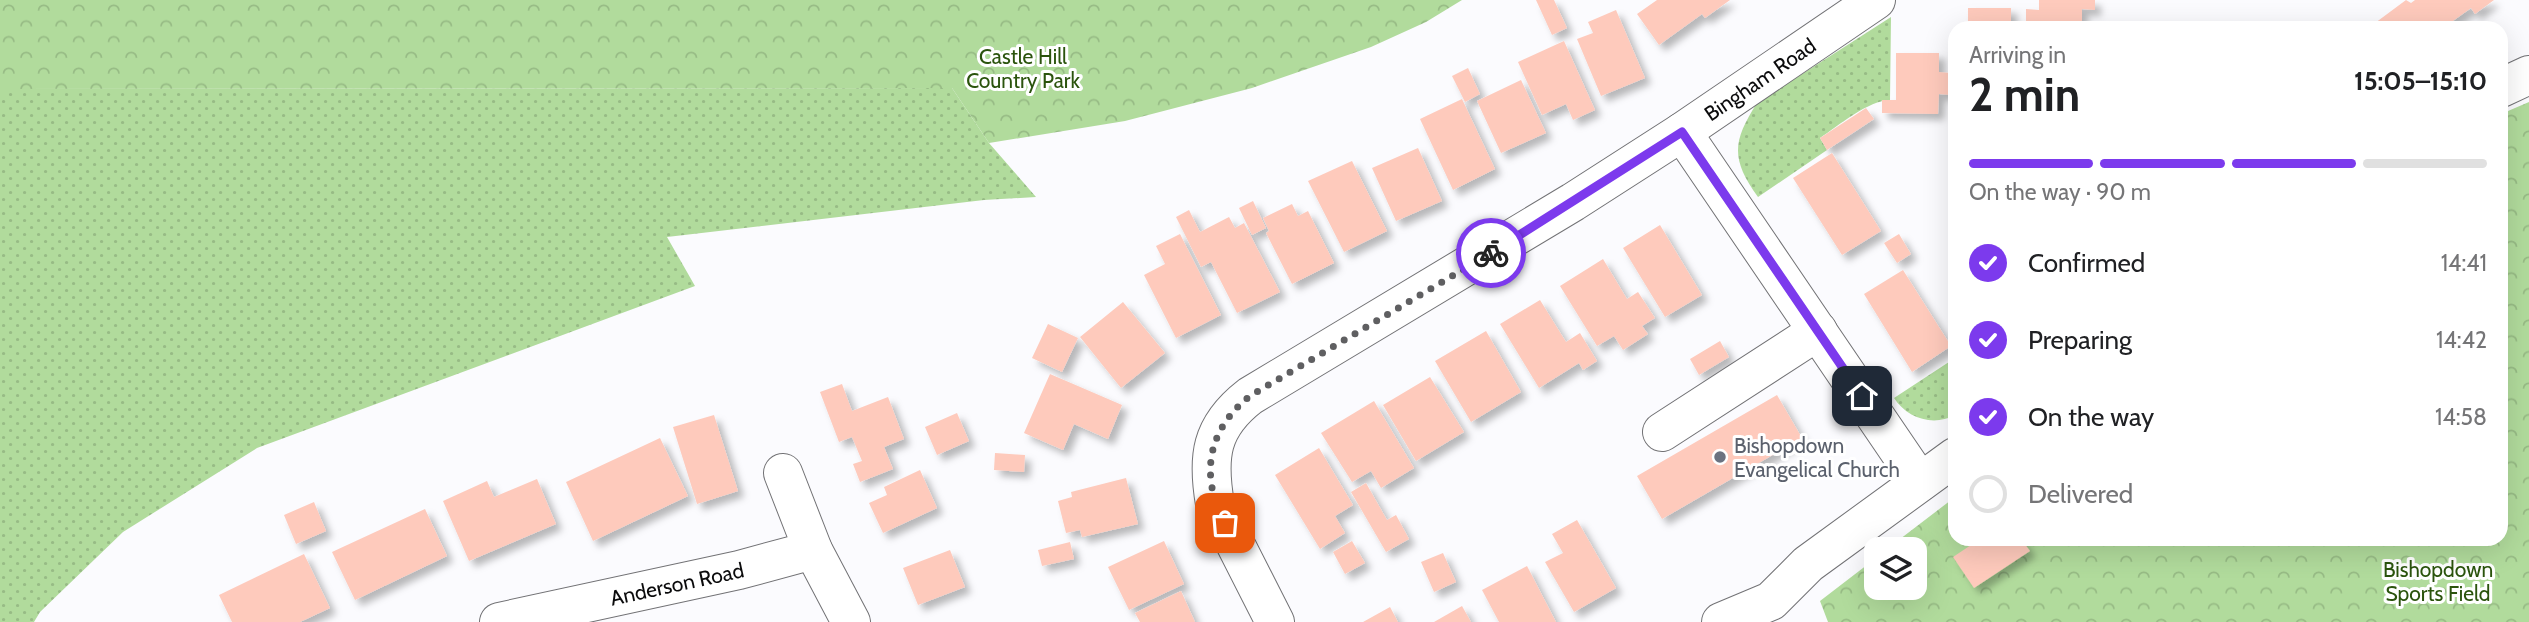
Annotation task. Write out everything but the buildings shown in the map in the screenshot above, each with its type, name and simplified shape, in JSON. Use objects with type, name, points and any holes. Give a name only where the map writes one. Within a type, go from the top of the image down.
[{"type":"street","name":"Bingham Road","points":[[1275,622],[1215,504],[1211,483],[1212,450],[1225,420],[1250,396],[1513,239],[1682,132],[1877,0]]},
{"type":"street","points":[[2508,85],[2529,75]]},
{"type":"street","points":[[1682,132],[1920,482]]},
{"type":"street","points":[[1662,432],[1818,331]]},
{"type":"street","points":[[1721,622],[1778,611],[1808,564],[1948,462]]},
{"type":"street","points":[[783,473],[813,550],[851,622]]},
{"type":"street","name":"Anderson Road","points":[[499,622],[739,570],[813,550]]},
{"type":"green space","name":"Castle Hill Country Park","points":[[0,0],[1462,0],[1426,22],[1371,47],[1252,88],[1125,121],[989,143],[952,88],[0,89]]},
{"type":"green space","points":[[1891,17],[1890,100],[1863,109],[1820,138],[1827,150],[1758,197],[1743,172],[1738,150],[1743,129],[1757,103]]},
{"type":"green space","points":[[952,88],[989,143],[1036,197],[984,200],[667,237],[695,286],[257,448],[123,532],[40,612],[34,622],[0,622],[0,89]]},
{"type":"green space","name":"Bishopdown Sports Field","points":[[2529,102],[2529,622],[1828,622],[1820,601],[1864,567],[1864,600],[1927,600],[1927,537],[1903,537],[1948,502],[1948,546],[2508,546],[2508,111]]},
{"type":"green space","points":[[1948,363],[1948,418],[1929,420],[1913,415],[1894,398]]},
{"type":"way so far","points":[[1225,523],[1215,504],[1211,483],[1212,450],[1216,436],[1236,407],[1250,396],[1491,253]]},
{"type":"place","name":"Bishopdown Evangelical Church","points":[[1720,457]]},
{"type":"route","points":[[1491,253],[1682,132],[1862,396]]}]
